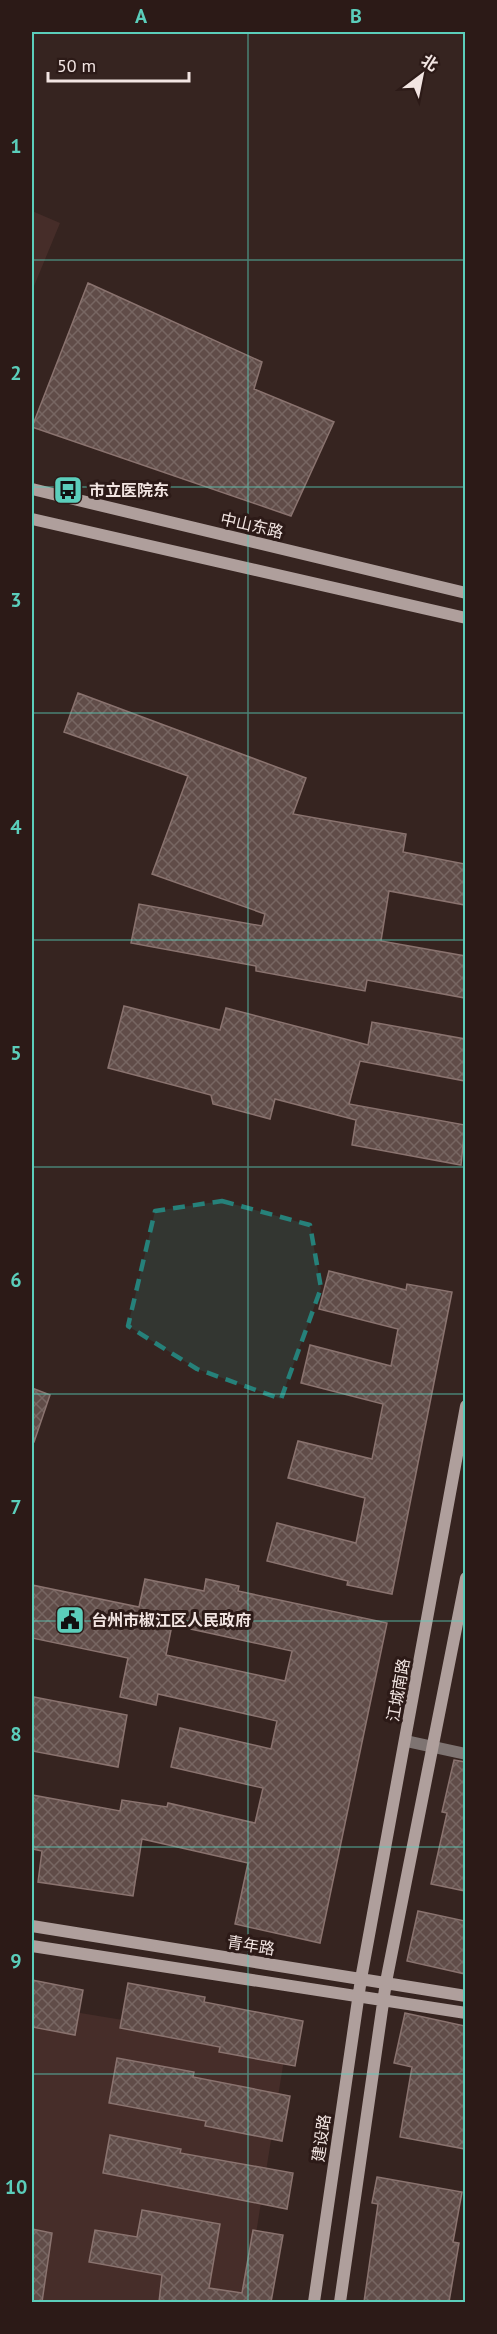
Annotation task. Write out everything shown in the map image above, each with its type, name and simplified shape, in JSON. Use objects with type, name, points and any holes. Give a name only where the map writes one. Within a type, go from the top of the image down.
[{"type":"main road","name":"中山东路","points":[[32,489],[465,593]]},
{"type":"main road","points":[[32,519],[465,618]]},
{"type":"main road","name":"江城南路","points":[[361,1979],[461,1448],[465,1406]]},
{"type":"main road","points":[[340,2302],[386,1982],[465,1578]]},
{"type":"main road","name":"青年路","points":[[32,1926],[465,1996]]},
{"type":"main road","points":[[32,1946],[465,2013]]},
{"type":"main road","name":"建设路","points":[[314,2302],[361,1979]]},
{"type":"street","points":[[406,1741],[465,1754]]},
{"type":"highlighted area","points":[[222,1201],[310,1225],[321,1288],[281,1399],[197,1369],[128,1326],[155,1211]]},
{"type":"shaded area","points":[[32,211],[60,223],[32,291]]},
{"type":"shaded area","points":[[32,2005],[286,2047],[245,2302],[32,2302]]},
{"type":"building","points":[[88,283],[262,362],[254,389],[334,422],[291,516],[32,427]]},
{"type":"building","points":[[78,693],[306,778],[293,814],[406,834],[403,852],[465,864],[465,905],[389,891],[381,941],[465,956],[465,998],[367,980],[365,991],[256,971],[256,966],[131,943],[139,904],[262,926],[265,914],[152,874],[188,776],[64,732]]},
{"type":"building","points":[[124,1006],[220,1030],[226,1008],[368,1045],[372,1022],[465,1039],[465,1081],[360,1061],[349,1104],[465,1125],[461,1165],[352,1145],[356,1120],[275,1099],[270,1119],[213,1104],[211,1095],[108,1068]]},
{"type":"building","points":[[329,1271],[406,1290],[407,1284],[452,1292],[392,1594],[347,1585],[348,1581],[267,1561],[277,1523],[356,1543],[365,1498],[288,1478],[298,1441],[372,1459],[383,1404],[301,1383],[310,1345],[391,1366],[398,1329],[319,1309]]},
{"type":"building","points":[[32,1388],[50,1395],[34,1442],[32,1442]]},
{"type":"building","points":[[145,1579],[204,1591],[206,1579],[239,1586],[238,1591],[387,1623],[320,1943],[235,1924],[248,1863],[142,1839],[133,1896],[38,1882],[42,1851],[32,1849],[32,1795],[120,1811],[122,1800],[167,1807],[168,1803],[255,1823],[263,1788],[171,1767],[180,1728],[271,1749],[277,1721],[158,1694],[156,1705],[120,1697],[128,1658],[32,1638],[32,1585],[139,1607]],"holes":[[[172,1625],[292,1651],[285,1681],[166,1655]]]},
{"type":"building","points":[[34,1697],[127,1715],[118,1767],[32,1751]]},
{"type":"building","points":[[454,1760],[465,1762],[465,1891],[431,1884],[447,1813],[442,1812]]},
{"type":"building","points":[[418,1911],[465,1921],[465,1974],[407,1961]]},
{"type":"building","points":[[32,1980],[83,1990],[75,2035],[32,2027]]},
{"type":"building","points":[[128,1983],[205,1997],[204,2002],[303,2021],[295,2066],[219,2052],[220,2047],[120,2028]]},
{"type":"building","points":[[405,2013],[465,2026],[465,2149],[400,2137],[412,2067],[394,2063]]},
{"type":"building","points":[[117,2058],[194,2072],[193,2077],[290,2096],[282,2141],[205,2126],[206,2121],[109,2103]]},
{"type":"building","points":[[110,2135],[181,2149],[180,2153],[293,2173],[287,2209],[103,2173]]},
{"type":"building","points":[[377,2177],[462,2192],[453,2242],[459,2243],[449,2302],[364,2302],[378,2204],[372,2203]]},
{"type":"building","points":[[142,2210],[220,2224],[209,2288],[242,2293],[253,2230],[283,2235],[271,2302],[159,2302],[162,2275],[89,2262],[95,2230],[137,2237]]},
{"type":"building","points":[[32,2229],[52,2233],[42,2302],[32,2302]]},
{"type":"place","name":"市立医院东","points":[[68,490]]},
{"type":"place","name":"台州市椒江区人民政府","points":[[70,1620]]}]
